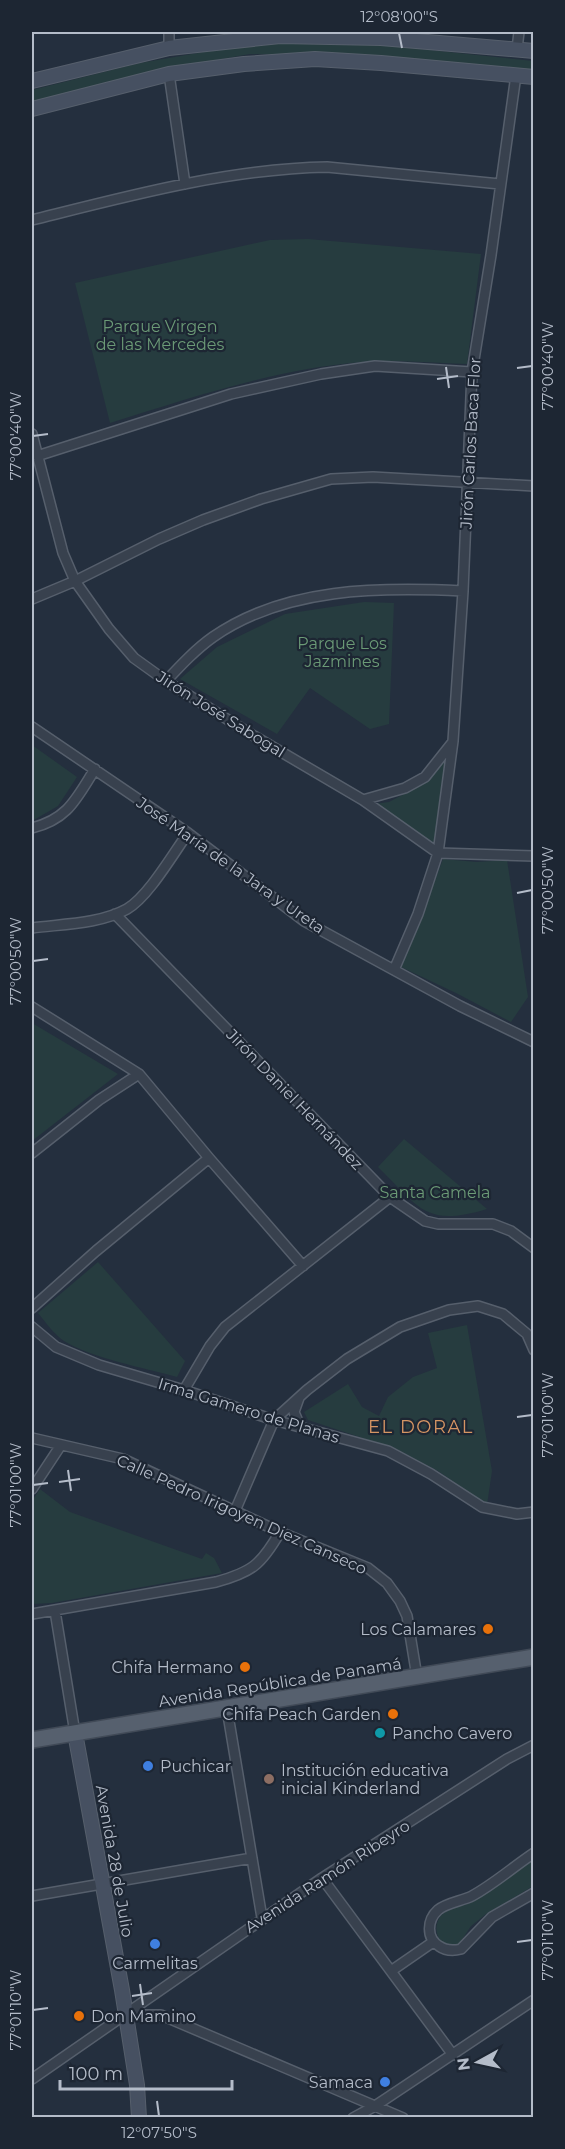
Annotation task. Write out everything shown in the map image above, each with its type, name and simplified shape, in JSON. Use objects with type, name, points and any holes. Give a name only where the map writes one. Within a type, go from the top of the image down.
[{"type":"main road","points":[[32,81],[169,48],[280,34],[381,38],[534,51]]},
{"type":"main road","points":[[32,109],[169,74],[244,64],[315,59],[534,77]]},
{"type":"main road","name":"Avenida República de Panamá","points":[[32,1740],[534,1657]]},
{"type":"main road","name":"Avenida 28 de Julio","points":[[75,1733],[126,2015],[137,2085],[139,2118]]},
{"type":"street","points":[[168,32],[169,48]]},
{"type":"street","points":[[517,49],[519,32]]},
{"type":"street","points":[[169,74],[185,184]]},
{"type":"street","name":"Jirón Carlos Baca Flor","points":[[394,970],[418,914],[438,853],[453,741],[463,591],[472,372],[516,75]]},
{"type":"street","points":[[32,220],[185,184],[262,171],[327,167],[501,184]]},
{"type":"street","points":[[37,456],[231,394],[321,374],[375,366],[472,372]]},
{"type":"street","name":"Jirón José Sabogal","points":[[32,434],[63,553],[75,581],[109,629],[134,658],[166,681],[254,736],[363,800],[438,853]]},
{"type":"street","points":[[32,599],[202,520],[261,498],[331,479],[373,477],[534,486]]},
{"type":"street","points":[[166,681],[192,654],[213,637],[237,622],[283,604],[368,589],[408,588],[463,591]]},
{"type":"street","name":"José María de la Jara y Ureta","points":[[32,727],[188,833],[304,921],[460,1006],[534,1042]]},
{"type":"street","points":[[363,800],[405,788],[425,777],[453,741]]},
{"type":"street","points":[[32,828],[53,821],[65,812],[95,770]]},
{"type":"street","points":[[32,928],[88,921],[128,908],[140,898],[188,833]]},
{"type":"street","points":[[438,853],[534,856]]},
{"type":"street","name":"Jirón Daniel Hernández","points":[[115,914],[390,1197],[425,1221],[438,1224],[493,1224],[511,1231],[534,1248]]},
{"type":"street","points":[[32,1007],[139,1074],[303,1266]]},
{"type":"street","points":[[32,1153],[99,1100],[139,1074]]},
{"type":"street","points":[[32,1308],[96,1251],[209,1158]]},
{"type":"street","points":[[184,1390],[210,1346],[225,1328],[390,1197]]},
{"type":"street","points":[[235,1511],[274,1420],[347,1359],[400,1327],[449,1311],[478,1306],[502,1314],[527,1334],[534,1350]]},
{"type":"street","name":"Irma Gamero de Planas","points":[[32,1327],[56,1347],[99,1365],[274,1420],[388,1451],[482,1507],[517,1514],[534,1512]]},
{"type":"street","points":[[299,1397],[294,1412],[300,1426]]},
{"type":"street","name":"Calle Pedro Irigoyen Diez Canseco","points":[[32,1438],[123,1459],[280,1532],[368,1568],[387,1583],[400,1600],[407,1616],[417,1677]]},
{"type":"street","points":[[32,1489],[61,1445]]},
{"type":"street","points":[[32,1614],[216,1582],[238,1576],[255,1567],[268,1553],[280,1532]]},
{"type":"street","name":"Avenida 28 de Julio","points":[[55,1611],[75,1733]]},
{"type":"street","points":[[227,1709],[262,1918]]},
{"type":"street","name":"Avenida Ramón Ribeyro","points":[[32,2079],[322,1878],[507,1759],[534,1745]]},
{"type":"street","points":[[534,1853],[479,1892],[465,1900],[439,1909],[430,1922],[433,1942],[441,1948],[454,1951],[461,1949],[492,1917],[534,1893]]},
{"type":"street","points":[[32,1896],[252,1858]]},
{"type":"street","points":[[322,1878],[453,2055]]},
{"type":"street","points":[[391,1971],[433,1942]]},
{"type":"street","points":[[352,2118],[375,2106],[534,2000]]},
{"type":"street","points":[[126,2015],[161,2015],[403,2118]]},
{"type":"green space","points":[[345,41],[533,61],[533,72],[372,57],[250,54],[171,68],[32,102],[32,90],[140,63],[244,45]]},
{"type":"green space","name":"Parque Virgen de las Mercedes","points":[[308,239],[481,254],[467,364],[375,361],[298,371],[235,385],[110,423],[75,283],[270,240]]},
{"type":"green space","name":"Parque Los Jazmines","points":[[364,602],[394,603],[389,724],[370,729],[310,688],[277,734],[180,679],[217,647],[285,614]]},
{"type":"green space","points":[[32,745],[77,777],[58,806],[32,821]]},
{"type":"green space","points":[[448,751],[436,848],[374,804],[389,802],[427,782]]},
{"type":"green space","points":[[443,859],[477,862],[507,860],[528,997],[511,1022],[399,966],[414,937]]},
{"type":"green space","points":[[32,1023],[118,1074],[32,1141]]},
{"type":"green space","name":"Santa Camela","points":[[404,1139],[487,1209],[450,1216],[436,1215],[414,1203],[378,1167]]},
{"type":"green space","points":[[98,1262],[185,1361],[177,1377],[89,1353],[75,1347],[57,1335],[38,1313]]},
{"type":"green space","points":[[467,1325],[492,1471],[487,1505],[438,1471],[396,1449],[308,1420],[304,1412],[348,1384],[362,1407],[379,1416],[388,1397],[413,1377],[437,1368],[428,1333]]},
{"type":"green space","points":[[40,1489],[70,1512],[202,1559],[206,1553],[214,1558],[222,1573],[52,1603],[32,1604],[32,1501]]},
{"type":"green space","points":[[533,1860],[533,1886],[486,1914],[471,1926],[459,1944],[442,1944],[436,1928],[443,1914],[482,1896]]},
{"type":"place","name":"Los Calamares","points":[[488,1629]]},
{"type":"place","name":"Chifa Hermano","points":[[245,1667]]},
{"type":"place","name":"Chifa Peach Garden","points":[[393,1714]]},
{"type":"place","name":"Pancho Cavero","points":[[380,1733]]},
{"type":"place","name":"Puchicar","points":[[148,1766]]},
{"type":"place","name":"Institución educativa inicial Kinderland","points":[[269,1779]]},
{"type":"place","name":"Carmelitas","points":[[155,1944]]},
{"type":"place","name":"Don Mamino","points":[[79,2016]]},
{"type":"place","name":"Samaca","points":[[385,2082]]},
{"type":"district","name":"EL DORAL","points":[[421,1427]]}]
